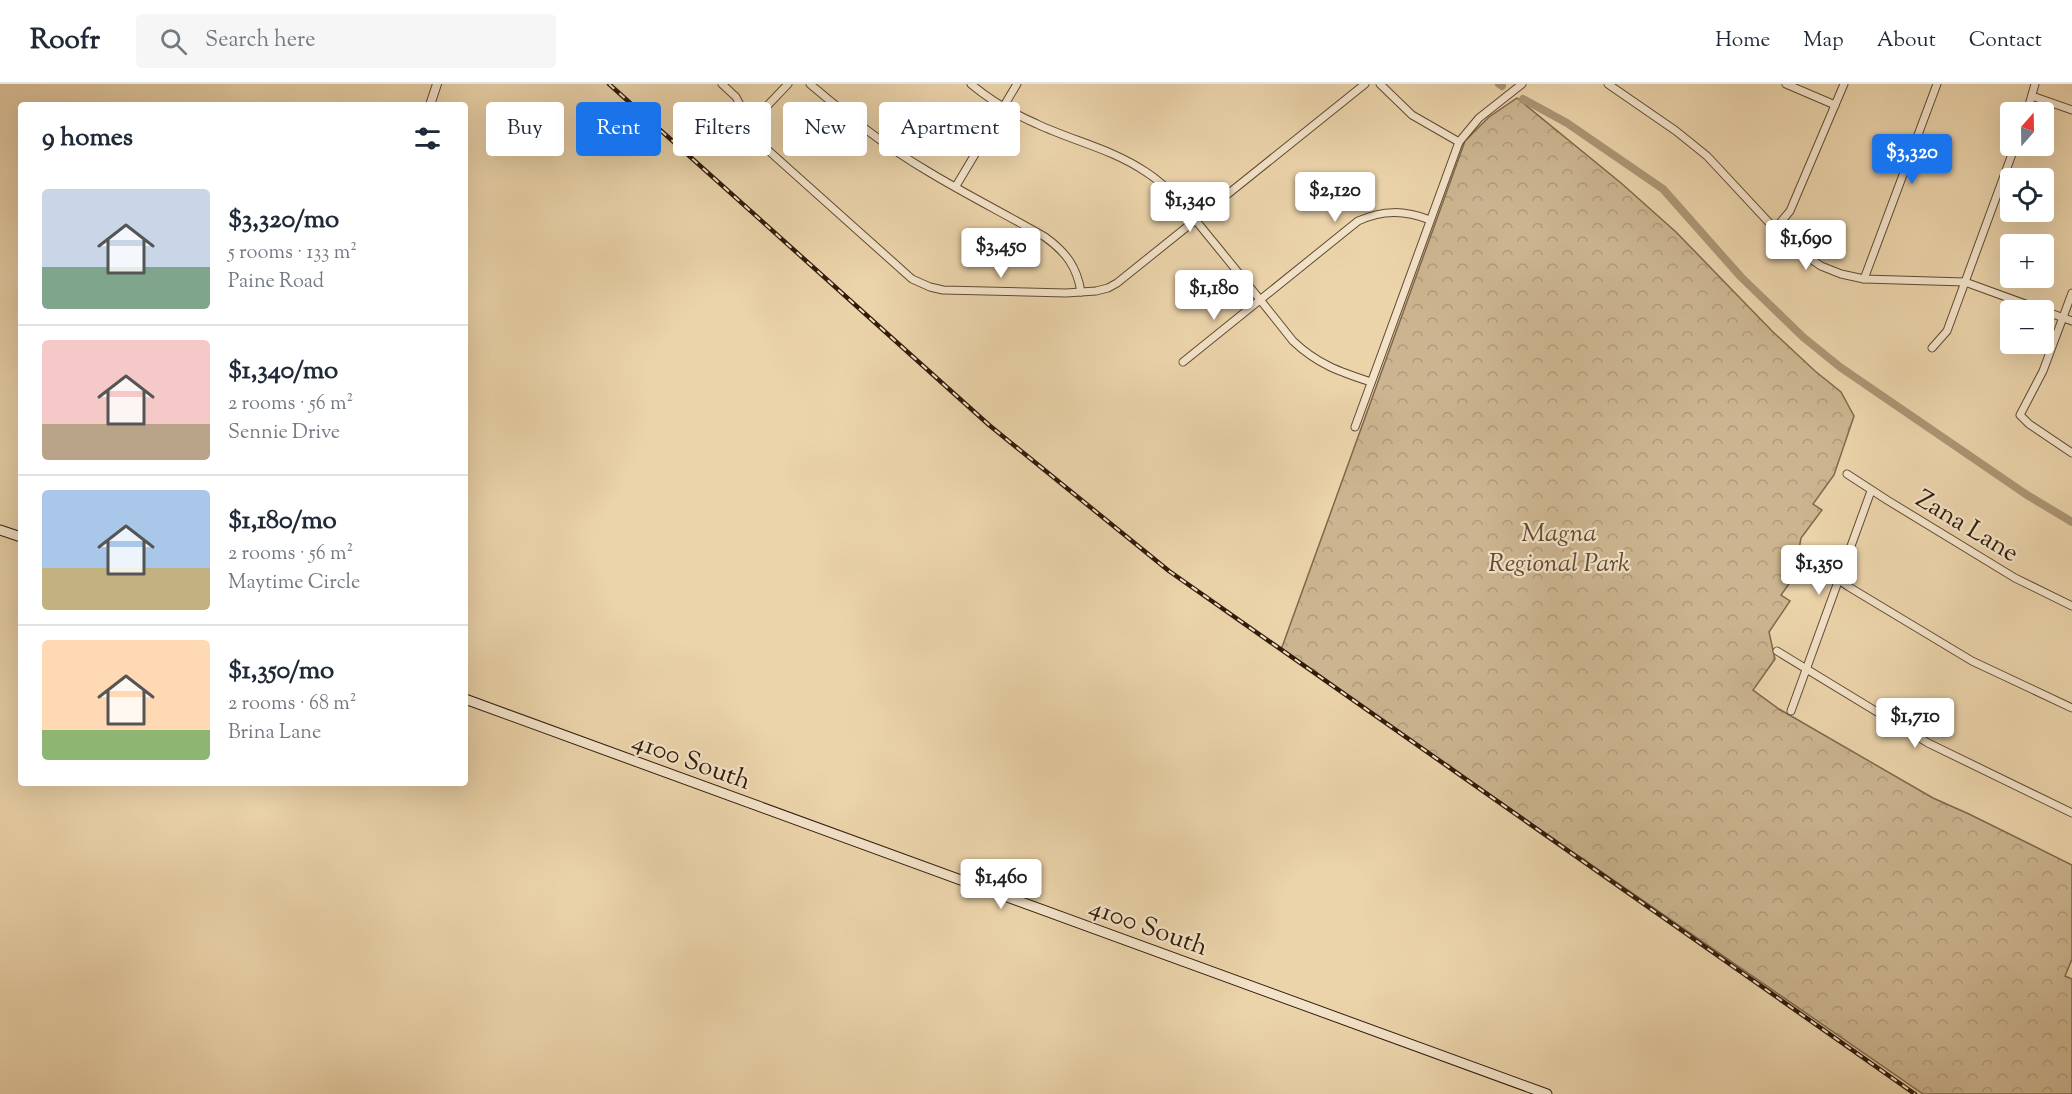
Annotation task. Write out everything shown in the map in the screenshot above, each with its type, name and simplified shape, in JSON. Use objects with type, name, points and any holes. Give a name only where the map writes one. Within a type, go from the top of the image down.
[{"type":"main road","points":[[0,530],[18,536]]},
{"type":"main road","name":"4100 South","points":[[468,700],[1547,1094]]},
{"type":"street","points":[[431,102],[437,84]]},
{"type":"street","points":[[722,84],[739,102]]},
{"type":"street","points":[[771,102],[788,84]]},
{"type":"street","points":[[810,84],[877,137],[929,172],[1045,237],[1060,248],[1071,261],[1079,276],[1081,292]]},
{"type":"street","points":[[970,84],[998,102]]},
{"type":"street","points":[[1006,102],[1017,84]]},
{"type":"street","points":[[771,153],[905,274],[919,283],[943,290],[1096,291],[1117,283],[1365,84]]},
{"type":"street","points":[[1380,84],[1412,115],[1459,142]]},
{"type":"street","points":[[1608,84],[1676,131],[1707,156],[1774,230],[1804,256],[1821,266],[1841,274],[1864,279],[1965,282],[2072,321]]},
{"type":"street","points":[[1786,84],[1835,105]]},
{"type":"street","points":[[1774,230],[1790,211],[1844,84]]},
{"type":"street","points":[[1864,279],[1937,84]]},
{"type":"street","points":[[2030,102],[2035,84]]},
{"type":"street","points":[[1355,427],[1459,142],[1479,118],[1520,86]]},
{"type":"street","points":[[2032,96],[2072,110]]},
{"type":"street","points":[[1020,115],[1036,124],[1102,149],[1140,168],[1172,194],[1196,220],[1293,340],[1309,356],[1330,368],[1371,382]]},
{"type":"street","points":[[956,186],[974,156]]},
{"type":"street","points":[[1932,348],[1947,331],[2011,156]]},
{"type":"street","points":[[1183,362],[1358,221],[1387,212],[1401,212],[1430,220]]},
{"type":"street","points":[[2072,293],[2043,371],[2020,415],[2029,424],[2072,453]]},
{"type":"street","name":"Zana Lane","points":[[1847,474],[2015,578],[2072,606]]},
{"type":"street","points":[[1791,711],[1872,491]]},
{"type":"street","points":[[1809,559],[1972,661],[2072,708]]},
{"type":"street","points":[[1777,651],[1951,755],[2072,813]]},
{"type":"green space","name":"Magna Regional Park","points":[[1517,98],[1621,183],[1676,232],[1772,331],[1841,392],[1854,416],[1834,475],[1813,504],[1822,510],[1801,538],[1794,577],[1781,595],[1790,601],[1769,632],[1775,659],[1753,690],[1779,709],[1933,798],[2072,865],[2072,959],[2065,976],[2072,979],[2072,1094],[1923,1094],[1281,650],[1465,141],[1489,117]]},
{"type":"waterway","points":[[1523,99],[1567,123],[1663,189],[1741,277],[1803,337],[1840,367],[2027,495],[2072,522]]},
{"type":"railway","points":[[609,84],[989,425],[1169,571],[1915,1094]]}]
